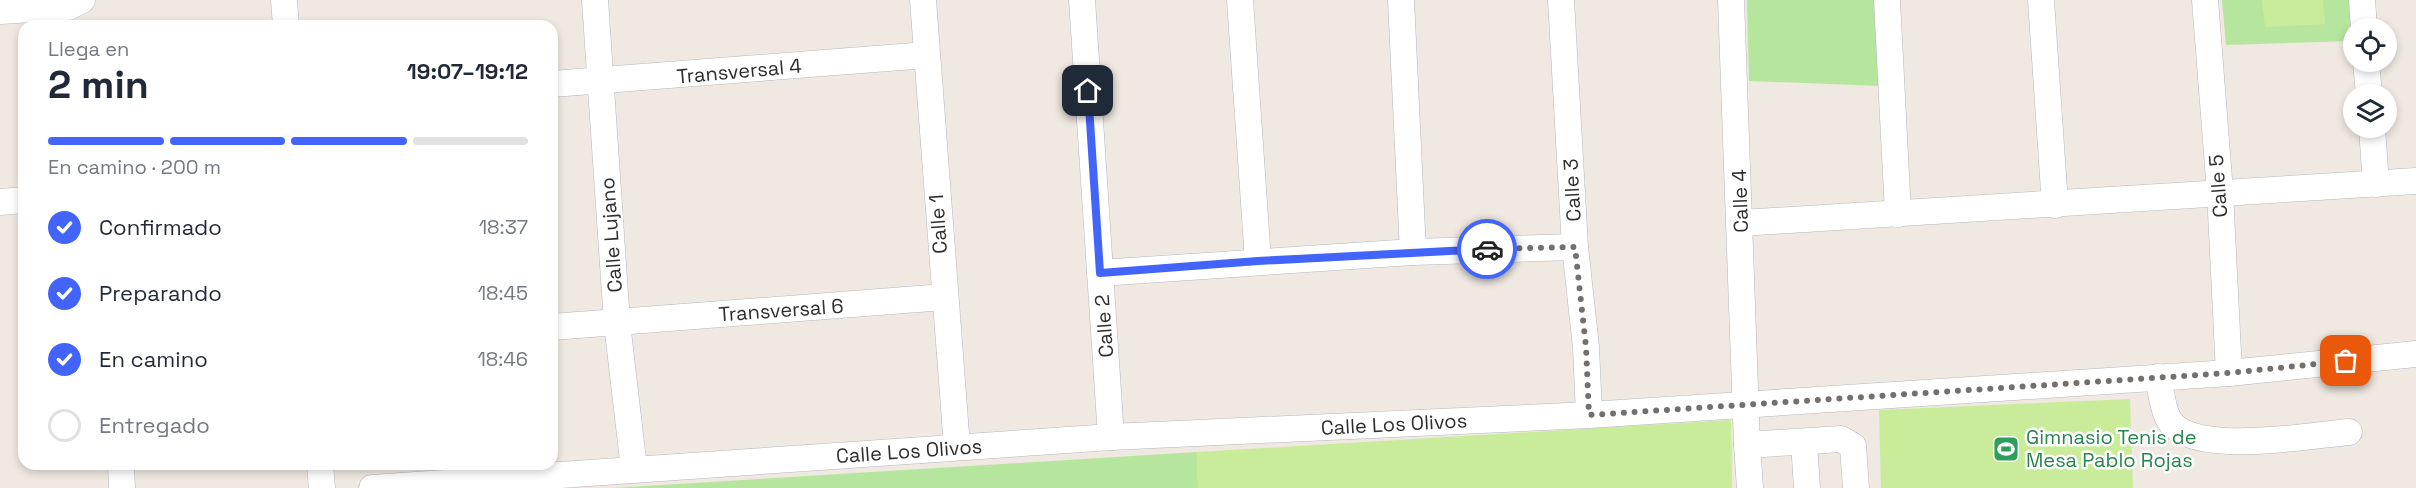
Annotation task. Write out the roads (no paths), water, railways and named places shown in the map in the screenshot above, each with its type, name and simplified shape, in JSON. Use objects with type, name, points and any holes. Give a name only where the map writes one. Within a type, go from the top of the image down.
[{"type":"street","points":[[0,11],[68,7],[82,0]]},
{"type":"street","points":[[284,0],[286,20]]},
{"type":"street","name":"Calle Lujano","points":[[595,0],[617,323],[634,469]]},
{"type":"street","name":"Calle 1","points":[[923,0],[957,447]]},
{"type":"street","name":"Calle 2","points":[[1082,0],[1111,437]]},
{"type":"street","points":[[1240,0],[1258,261]]},
{"type":"street","points":[[1401,0],[1413,252]]},
{"type":"street","name":"Calle 3","points":[[1561,0],[1575,247],[1586,347],[1589,415]]},
{"type":"street","name":"Calle 4","points":[[1731,0],[1750,488]]},
{"type":"street","points":[[1887,0],[1898,214]]},
{"type":"street","points":[[2041,0],[2055,205]]},
{"type":"street","name":"Calle 5","points":[[2205,0],[2220,192],[2229,373]]},
{"type":"street","points":[[2362,0],[2363,18]]},
{"type":"street","name":"Transversal 4","points":[[558,84],[927,55]]},
{"type":"street","points":[[2373,138],[2376,184]]},
{"type":"street","points":[[1741,223],[2055,205],[2220,192],[2416,182]]},
{"type":"street","points":[[0,202],[18,200]]},
{"type":"street","points":[[1100,273],[1413,252],[1575,247]]},
{"type":"street","name":"Transversal 6","points":[[558,327],[944,297]]},
{"type":"street","name":"Calle Los Olivos","points":[[372,488],[1111,437],[1589,415],[2229,373],[2416,354]]},
{"type":"street","points":[[2158,377],[2168,419],[2192,438],[2218,443],[2349,432]]},
{"type":"street","points":[[1748,445],[1848,441],[1853,446],[1856,488]]},
{"type":"street","points":[[1804,442],[1807,488]]},
{"type":"street","points":[[121,470],[122,488]]},
{"type":"street","points":[[320,470],[322,488]]},
{"type":"place","name":"Gimnasio Tenis de Mesa Pablo Rojas","points":[[2006,449]]}]
